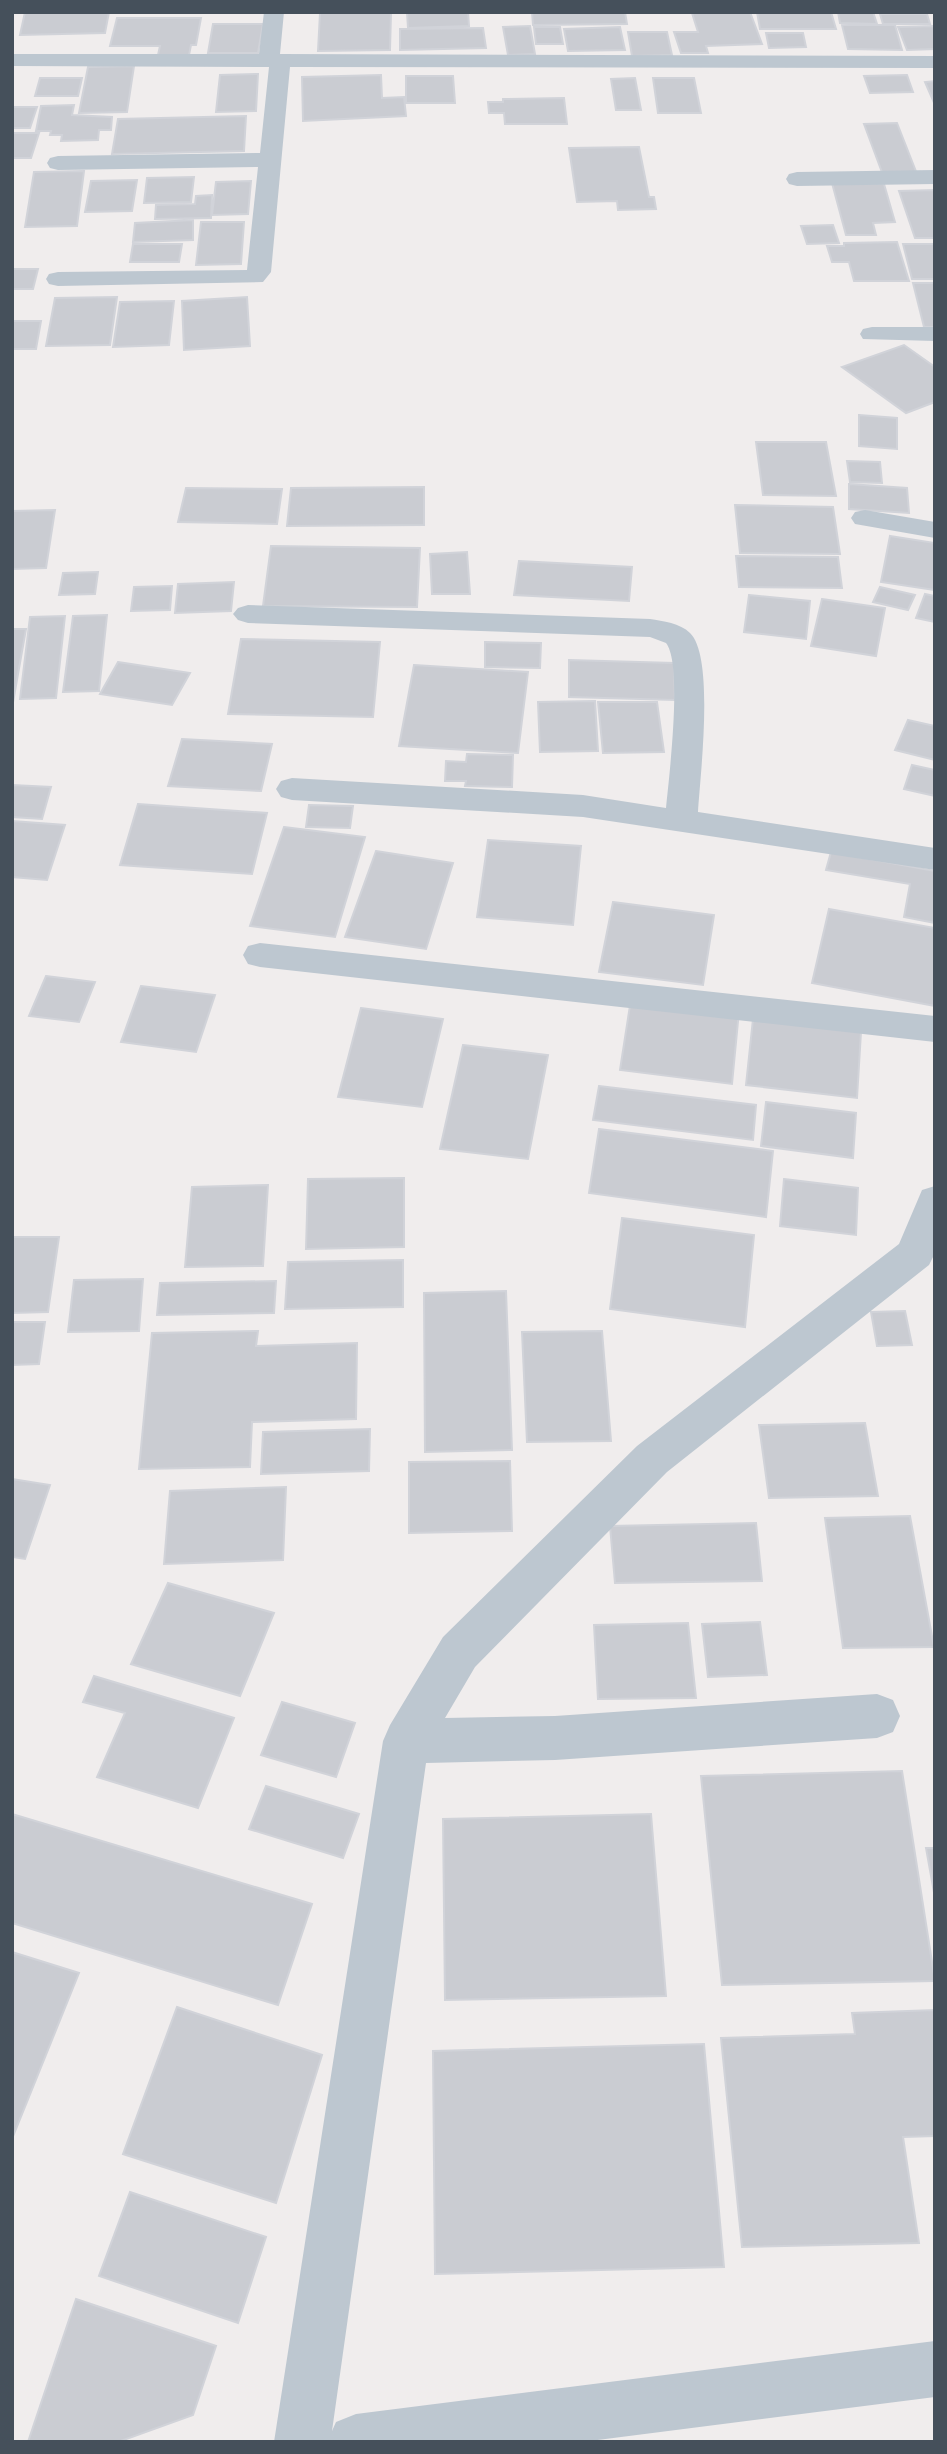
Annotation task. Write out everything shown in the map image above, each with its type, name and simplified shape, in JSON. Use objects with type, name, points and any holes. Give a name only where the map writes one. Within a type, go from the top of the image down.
[{"type":"street","points":[[58,279],[254,277],[259,272],[271,160],[274,12]]},
{"type":"street","points":[[12,60],[935,62]]},
{"type":"street","points":[[58,163],[271,160]]},
{"type":"street","points":[[797,178],[935,177]]},
{"type":"street","points":[[873,334],[935,334]]},
{"type":"street","points":[[865,519],[935,530]]},
{"type":"street","points":[[248,614],[650,628],[670,632],[682,641],[687,653],[688,719],[681,820]]},
{"type":"street","points":[[292,789],[583,806],[935,859]]},
{"type":"street","points":[[260,955],[935,1029]]},
{"type":"street","points":[[302,2442],[406,1741],[459,1652],[652,1459],[925,1254],[935,1201]]},
{"type":"street","points":[[406,1741],[555,1738],[877,1716]]},
{"type":"street","points":[[356,2442],[935,2369]]},
{"type":"building","points":[[25,12],[109,12],[105,33],[20,35]]},
{"type":"building","points":[[407,12],[468,12],[469,26],[408,28]]},
{"type":"building","points":[[532,12],[625,12],[627,24],[533,25]]},
{"type":"building","points":[[750,12],[762,44],[706,46],[708,53],[681,53],[674,32],[698,32],[692,13]]},
{"type":"building","points":[[757,12],[831,12],[836,29],[760,29]]},
{"type":"building","points":[[838,12],[873,12],[877,24],[840,23]]},
{"type":"building","points":[[320,13],[391,13],[390,50],[318,51]]},
{"type":"building","points":[[880,14],[927,14],[930,24],[883,24]]},
{"type":"building","points":[[117,18],[201,18],[196,45],[191,45],[189,55],[158,55],[160,46],[110,46]]},
{"type":"building","points":[[213,24],[263,24],[258,53],[208,53]]},
{"type":"building","points":[[842,25],[895,25],[902,50],[848,49]]},
{"type":"building","points":[[530,26],[535,54],[508,55],[503,27]]},
{"type":"building","points":[[935,26],[935,49],[907,50],[898,27]]},
{"type":"building","points":[[534,27],[560,27],[563,44],[536,44]]},
{"type":"building","points":[[620,27],[625,50],[568,51],[564,29]]},
{"type":"building","points":[[483,28],[486,48],[400,50],[400,29]]},
{"type":"building","points":[[628,32],[667,32],[672,55],[632,56]]},
{"type":"building","points":[[766,33],[803,33],[806,47],[769,48]]},
{"type":"building","points":[[134,66],[127,112],[79,113],[88,67]]},
{"type":"building","points":[[258,74],[256,111],[216,112],[220,75]]},
{"type":"building","points":[[381,75],[382,98],[404,97],[406,116],[303,121],[302,77]]},
{"type":"building","points":[[907,75],[913,92],[870,93],[864,76]]},
{"type":"building","points":[[406,76],[453,76],[455,103],[406,103]]},
{"type":"building","points":[[40,78],[82,78],[78,96],[35,96]]},
{"type":"building","points":[[635,78],[641,110],[616,110],[611,79]]},
{"type":"building","points":[[653,78],[694,78],[701,113],[658,113]]},
{"type":"building","points":[[935,81],[935,105],[925,82]]},
{"type":"building","points":[[564,98],[567,124],[505,124],[504,113],[489,113],[488,102],[503,102],[503,99]]},
{"type":"building","points":[[74,105],[72,115],[112,117],[111,130],[99,130],[98,140],[61,141],[62,135],[50,135],[51,131],[36,131],[41,106]]},
{"type":"building","points":[[12,107],[37,107],[30,128],[12,128]]},
{"type":"building","points":[[246,116],[244,151],[112,154],[118,119]]},
{"type":"building","points":[[897,123],[917,174],[883,175],[864,124]]},
{"type":"building","points":[[12,133],[39,133],[31,158],[12,158]]},
{"type":"building","points":[[639,147],[649,197],[654,197],[656,209],[618,210],[617,201],[577,202],[569,148]]},
{"type":"building","points":[[84,171],[77,226],[25,227],[34,172]]},
{"type":"building","points":[[194,177],[191,202],[144,203],[147,178]]},
{"type":"building","points":[[137,180],[132,211],[85,212],[91,181]]},
{"type":"building","points":[[251,181],[248,214],[212,215],[216,182]]},
{"type":"building","points":[[832,183],[884,184],[895,222],[873,223],[876,235],[846,235]]},
{"type":"building","points":[[935,190],[935,238],[915,238],[899,191]]},
{"type":"building","points":[[212,195],[211,218],[155,219],[156,205],[195,204],[196,196]]},
{"type":"building","points":[[193,220],[193,240],[133,242],[135,223]]},
{"type":"building","points":[[201,222],[244,222],[241,264],[196,265]]},
{"type":"building","points":[[833,225],[839,243],[807,244],[801,226]]},
{"type":"building","points":[[897,242],[909,281],[854,281],[849,262],[832,262],[827,246],[844,246],[844,243]]},
{"type":"building","points":[[133,244],[182,244],[179,262],[130,262]]},
{"type":"building","points":[[903,244],[935,244],[935,279],[912,279]]},
{"type":"building","points":[[12,269],[38,269],[33,289],[12,289]]},
{"type":"building","points":[[913,283],[935,283],[935,327],[924,327]]},
{"type":"building","points":[[117,297],[110,345],[46,346],[55,298]]},
{"type":"building","points":[[247,297],[250,346],[184,350],[182,301]]},
{"type":"building","points":[[174,301],[169,345],[113,347],[120,302]]},
{"type":"building","points":[[12,321],[41,321],[36,349],[12,349]]},
{"type":"building","points":[[904,345],[935,367],[935,402],[906,413],[842,367]]},
{"type":"building","points":[[859,415],[897,418],[897,449],[859,446]]},
{"type":"building","points":[[756,442],[826,442],[836,496],[763,495]]},
{"type":"building","points":[[847,461],[880,462],[882,483],[850,482]]},
{"type":"building","points":[[849,484],[907,488],[909,513],[849,509]]},
{"type":"building","points":[[424,487],[424,525],[287,526],[291,488]]},
{"type":"building","points":[[186,488],[282,489],[277,524],[178,522]]},
{"type":"building","points":[[735,505],[833,507],[840,554],[740,553]]},
{"type":"building","points":[[55,510],[46,568],[12,569],[12,511]]},
{"type":"building","points":[[890,536],[935,543],[935,590],[881,582]]},
{"type":"building","points":[[271,546],[420,548],[417,607],[263,606]]},
{"type":"building","points":[[467,552],[470,594],[432,594],[430,554]]},
{"type":"building","points":[[736,556],[838,557],[842,588],[739,587]]},
{"type":"building","points":[[519,561],[632,567],[629,601],[514,595]]},
{"type":"building","points":[[98,572],[95,594],[59,595],[63,573]]},
{"type":"building","points":[[234,582],[231,611],[175,613],[178,584]]},
{"type":"building","points":[[172,586],[170,610],[131,611],[134,587]]},
{"type":"building","points":[[880,587],[915,595],[908,610],[873,602]]},
{"type":"building","points":[[925,594],[935,596],[935,622],[916,618]]},
{"type":"building","points":[[749,595],[810,601],[806,639],[744,632]]},
{"type":"building","points":[[822,599],[885,608],[876,656],[811,646]]},
{"type":"building","points":[[107,615],[99,691],[63,692],[73,616]]},
{"type":"building","points":[[65,616],[56,698],[20,699],[30,617]]},
{"type":"building","points":[[12,629],[26,629],[12,708]]},
{"type":"building","points":[[241,639],[380,642],[373,717],[228,714]]},
{"type":"building","points":[[485,642],[541,643],[540,668],[485,667]]},
{"type":"building","points":[[569,660],[674,663],[675,700],[569,697]]},
{"type":"building","points":[[118,662],[190,673],[172,705],[100,694]]},
{"type":"building","points":[[414,665],[528,672],[518,753],[399,746]]},
{"type":"building","points":[[595,701],[598,751],[540,752],[538,702]]},
{"type":"building","points":[[598,702],[657,702],[664,752],[603,753]]},
{"type":"building","points":[[908,720],[935,726],[935,760],[895,750]]},
{"type":"building","points":[[182,739],[272,744],[261,791],[168,786]]},
{"type":"building","points":[[467,754],[513,755],[512,787],[465,786],[466,781],[445,781],[446,761],[466,762]]},
{"type":"building","points":[[912,765],[935,770],[935,796],[904,789]]},
{"type":"building","points":[[12,785],[51,787],[42,819],[12,817]]},
{"type":"building","points":[[138,804],[267,813],[252,874],[120,865]]},
{"type":"building","points":[[309,805],[353,806],[350,828],[306,827]]},
{"type":"building","points":[[12,821],[65,825],[47,880],[12,877]]},
{"type":"building","points":[[284,827],[365,837],[335,937],[250,926]]},
{"type":"building","points":[[488,840],[581,846],[573,925],[477,917]]},
{"type":"building","points":[[376,851],[453,863],[426,949],[345,937]]},
{"type":"building","points":[[831,852],[935,871],[935,923],[904,917],[910,884],[826,870]]},
{"type":"building","points":[[613,902],[714,915],[703,985],[599,972]]},
{"type":"building","points":[[829,909],[935,928],[935,1006],[812,983]]},
{"type":"building","points":[[46,976],[95,982],[79,1022],[29,1016]]},
{"type":"building","points":[[141,986],[215,995],[196,1052],[121,1042]]},
{"type":"building","points":[[631,999],[739,1011],[732,1084],[620,1070]]},
{"type":"building","points":[[361,1008],[443,1019],[422,1107],[338,1097]]},
{"type":"building","points":[[753,1019],[861,1032],[857,1098],[746,1085]]},
{"type":"building","points":[[463,1045],[548,1055],[528,1159],[440,1149]]},
{"type":"building","points":[[599,1086],[756,1105],[753,1140],[593,1120]]},
{"type":"building","points":[[766,1102],[856,1113],[853,1158],[761,1146]]},
{"type":"building","points":[[599,1129],[773,1151],[766,1217],[589,1193]]},
{"type":"building","points":[[404,1178],[404,1247],[306,1249],[308,1179]]},
{"type":"building","points":[[784,1179],[858,1188],[856,1235],[780,1226]]},
{"type":"building","points":[[268,1185],[263,1266],[185,1267],[192,1187]]},
{"type":"building","points":[[622,1218],[754,1235],[745,1327],[610,1309]]},
{"type":"building","points":[[12,1237],[59,1237],[48,1312],[12,1313]]},
{"type":"building","points":[[403,1260],[403,1307],[285,1309],[288,1262]]},
{"type":"building","points":[[143,1279],[139,1331],[68,1332],[74,1280]]},
{"type":"building","points":[[276,1281],[274,1313],[157,1315],[160,1283]]},
{"type":"building","points":[[506,1291],[512,1450],[425,1452],[424,1293]]},
{"type":"building","points":[[905,1311],[912,1345],[877,1346],[871,1312]]},
{"type":"building","points":[[12,1322],[45,1322],[39,1364],[12,1365]]},
{"type":"building","points":[[258,1331],[256,1346],[357,1343],[356,1419],[252,1422],[250,1467],[139,1469],[152,1333]]},
{"type":"building","points":[[602,1331],[611,1441],[527,1442],[522,1332]]},
{"type":"building","points":[[865,1423],[878,1496],[769,1498],[759,1425]]},
{"type":"building","points":[[370,1429],[369,1471],[261,1474],[263,1432]]},
{"type":"building","points":[[510,1461],[512,1531],[409,1533],[409,1462]]},
{"type":"building","points":[[12,1479],[50,1485],[25,1559],[12,1557]]},
{"type":"building","points":[[286,1487],[283,1560],[164,1564],[170,1491]]},
{"type":"building","points":[[910,1516],[934,1647],[843,1648],[825,1518]]},
{"type":"building","points":[[756,1523],[762,1581],[615,1583],[610,1526]]},
{"type":"building","points":[[168,1583],[274,1613],[240,1696],[131,1664]]},
{"type":"building","points":[[760,1622],[767,1675],[708,1677],[702,1624]]},
{"type":"building","points":[[688,1623],[696,1698],[598,1699],[594,1625]]},
{"type":"building","points":[[94,1676],[234,1718],[198,1808],[97,1777],[125,1713],[83,1702]]},
{"type":"building","points":[[282,1702],[355,1723],[336,1777],[261,1755]]},
{"type":"building","points":[[902,1771],[935,1981],[722,1985],[701,1776]]},
{"type":"building","points":[[266,1786],[359,1814],[343,1858],[249,1829]]},
{"type":"building","points":[[12,1814],[312,1904],[278,2005],[12,1923]]},
{"type":"building","points":[[651,1814],[666,1996],[445,2000],[443,1819]]},
{"type":"building","points":[[926,1848],[935,1848],[935,1898]]},
{"type":"building","points":[[12,1952],[79,1973],[12,2139]]},
{"type":"building","points":[[177,2007],[322,2055],[276,2203],[123,2154]]},
{"type":"building","points":[[935,2010],[935,2136],[903,2137],[919,2243],[742,2247],[721,2038],[855,2034],[852,2013]]},
{"type":"building","points":[[704,2044],[724,2267],[435,2274],[433,2051]]},
{"type":"building","points":[[130,2192],[266,2237],[238,2323],[99,2276]]},
{"type":"building","points":[[76,2299],[216,2346],[193,2415],[118,2442],[28,2442]]}]
